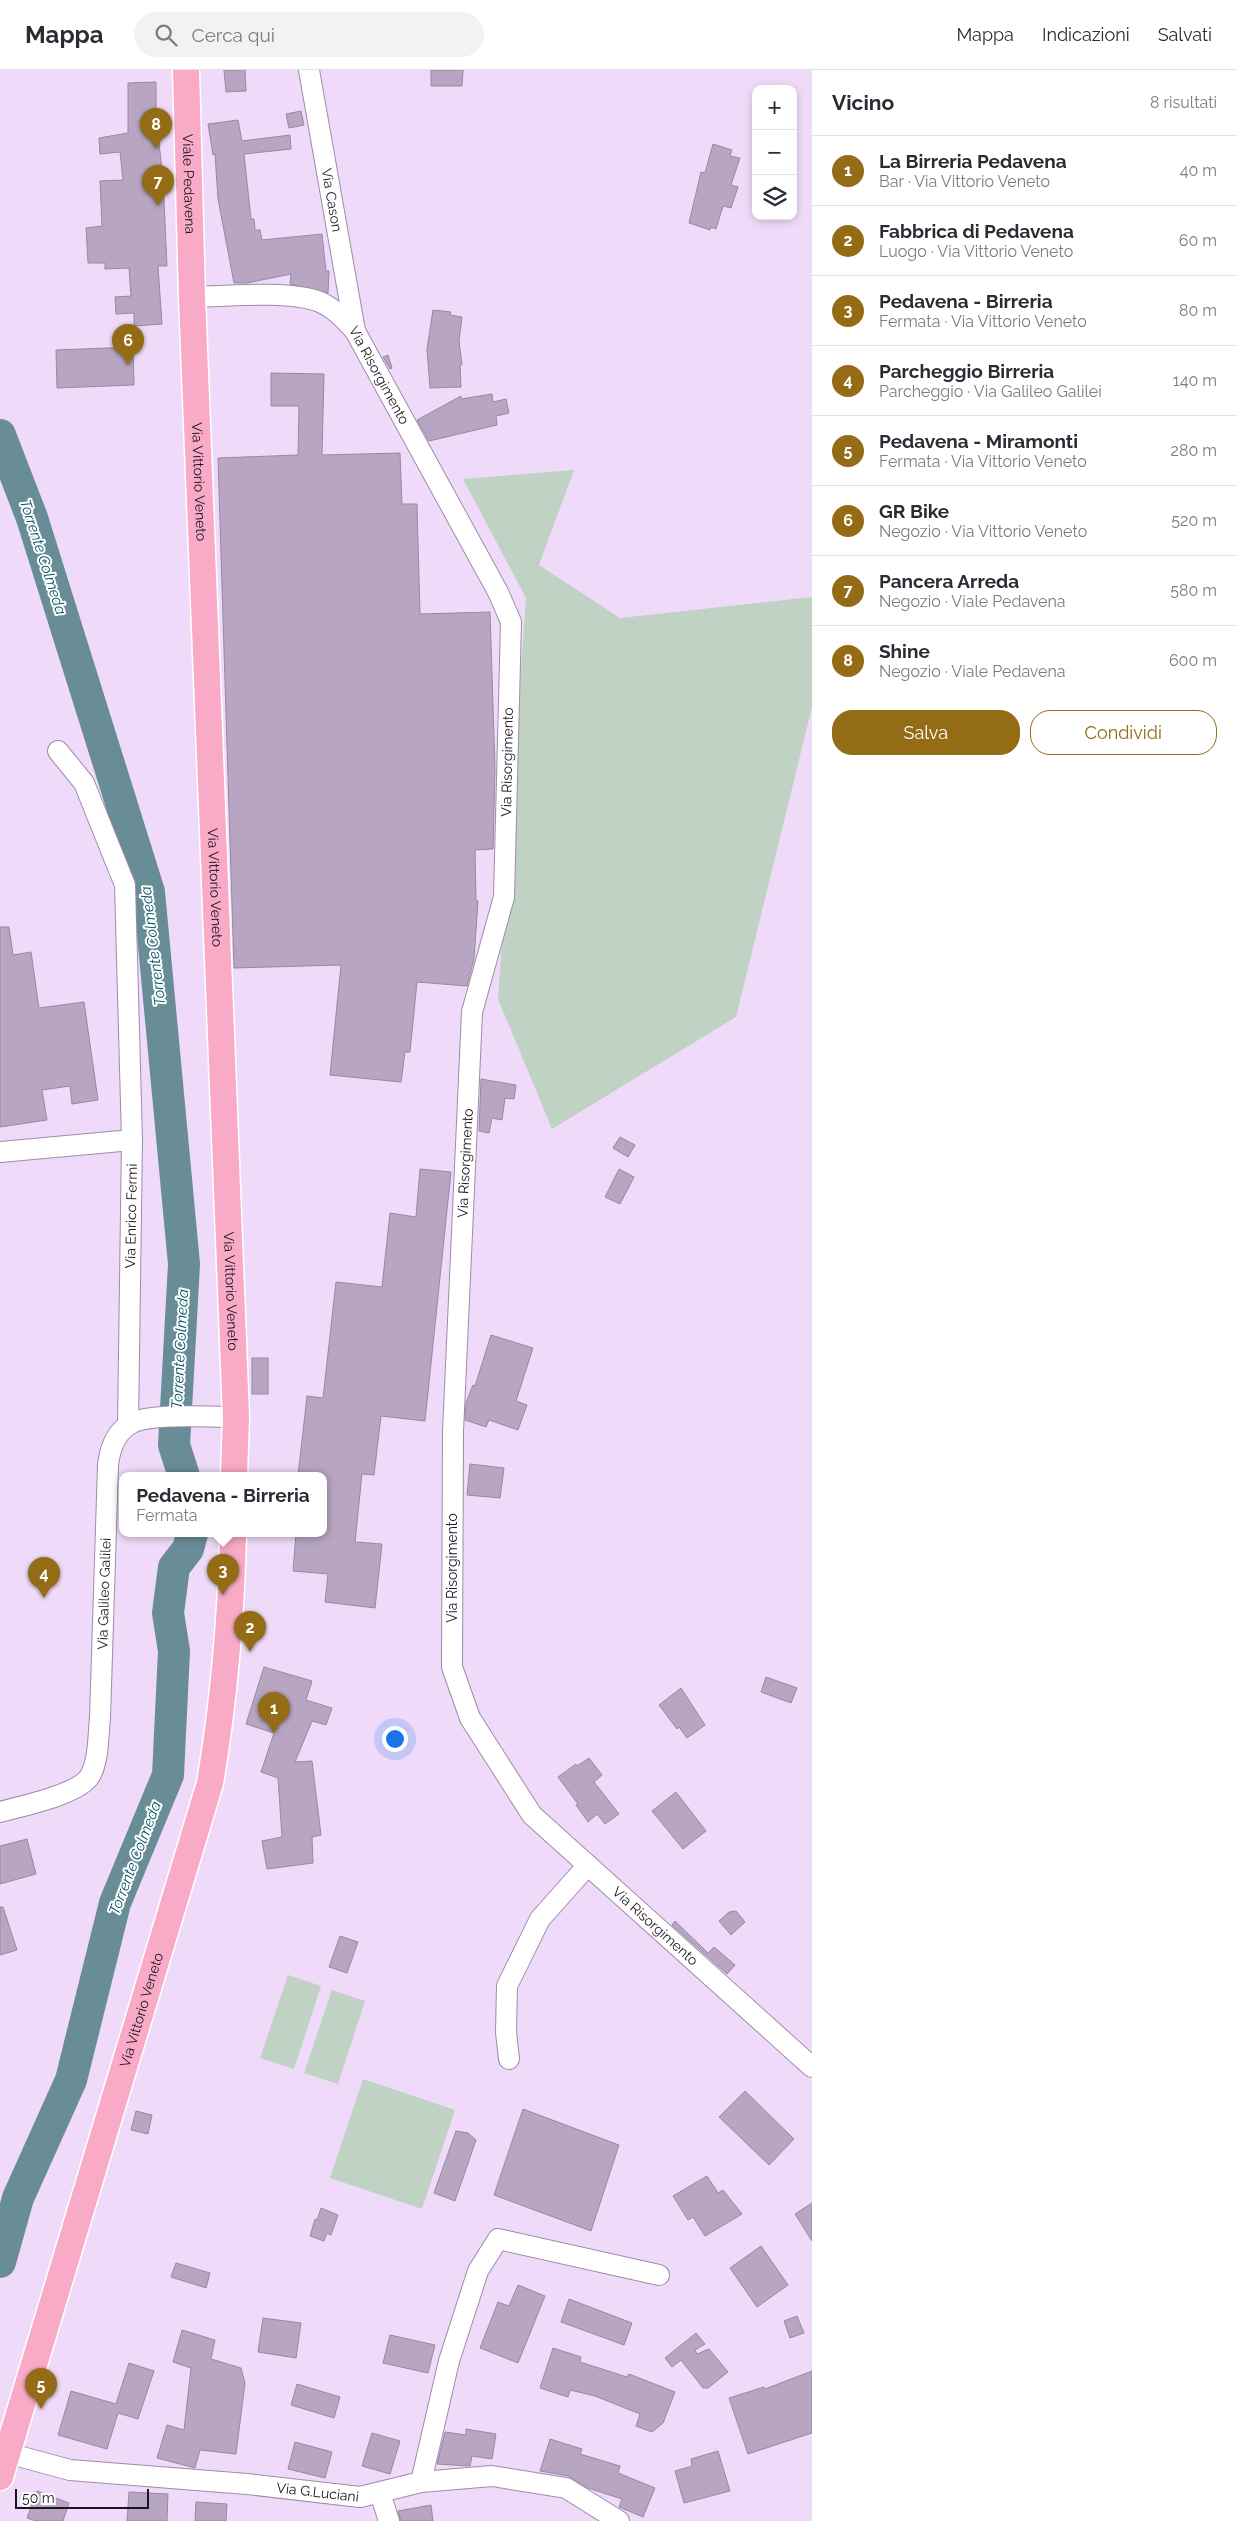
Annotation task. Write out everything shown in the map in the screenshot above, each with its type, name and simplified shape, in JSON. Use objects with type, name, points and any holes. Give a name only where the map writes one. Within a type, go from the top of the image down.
[{"type":"main road","name":"Viale Pedavena","points":[[186,70],[192,296]]},
{"type":"main road","name":"Via Vittorio Veneto","points":[[192,296],[236,1417],[234,1472]]},
{"type":"main road","name":"Via Vittorio Veneto","points":[[4,2465],[210,1783],[220,1721],[232,1594],[233,1537]]},
{"type":"street","name":"Via Cason","points":[[309,70],[355,331]]},
{"type":"street","name":"Via Risorgimento","points":[[192,296],[281,295],[319,301],[338,313],[355,331],[498,592],[510,622],[504,897],[472,1012],[453,1432],[452,1667],[470,1718],[532,1815],[812,2067]]},
{"type":"street","name":"Via Enrico Fermi","points":[[58,751],[84,783],[125,885],[132,1140],[136,1422]]},
{"type":"street","points":[[0,1152],[132,1140]]},
{"type":"street","points":[[136,1422],[206,1416],[236,1417]]},
{"type":"street","name":"Via Galileo Galilei","points":[[0,1812],[77,1787],[91,1775],[97,1753],[100,1718],[108,1465],[114,1441],[136,1422]]},
{"type":"street","points":[[509,2059],[506,2032],[507,1986],[540,1919],[588,1865]]},
{"type":"street","points":[[421,2482],[452,2352],[478,2272],[498,2239],[659,2275]]},
{"type":"street","name":"Via G.Luciani","points":[[4,2465],[247,2484],[360,2497],[421,2482],[492,2476],[566,2488],[619,2521]]},
{"type":"street","points":[[380,2493],[389,2521]]},
{"type":"green space","points":[[574,470],[539,565],[620,618],[812,597],[812,707],[736,1017],[552,1129],[498,999],[526,598],[463,479]]},
{"type":"green space","points":[[288,1975],[321,1986],[294,2069],[260,2058]]},
{"type":"green space","points":[[332,1990],[365,2001],[338,2084],[304,2073]]},
{"type":"green space","points":[[363,2079],[455,2110],[422,2209],[330,2178]]},
{"type":"building","points":[[224,70],[245,70],[246,91],[226,92]]},
{"type":"building","points":[[431,70],[463,70],[462,86],[431,86]]},
{"type":"building","points":[[156,82],[156,118],[163,178],[167,266],[158,266],[162,324],[134,326],[134,313],[116,314],[115,297],[131,296],[129,268],[105,269],[105,263],[88,263],[86,228],[102,226],[100,181],[123,180],[120,152],[100,154],[99,138],[128,133],[128,83]]},
{"type":"building","points":[[301,111],[304,125],[289,128],[286,114]]},
{"type":"building","points":[[238,120],[242,141],[290,135],[291,149],[244,154],[251,219],[254,219],[255,230],[260,230],[262,240],[322,234],[326,271],[329,271],[328,293],[290,284],[291,274],[247,283],[234,283],[218,199],[215,154],[213,155],[208,124]]},
{"type":"building","points":[[713,144],[732,150],[730,156],[740,158],[731,185],[738,187],[731,208],[723,206],[716,229],[711,227],[710,230],[689,223],[701,172],[705,173]]},
{"type":"building","points":[[433,310],[451,312],[450,315],[462,317],[459,341],[462,365],[460,365],[461,387],[430,388],[427,349]]},
{"type":"building","points":[[133,347],[134,385],[57,388],[56,350]]},
{"type":"building","points":[[388,355],[392,368],[390,369],[383,357]]},
{"type":"building","points":[[271,373],[324,374],[322,455],[400,453],[402,504],[417,504],[420,614],[490,612],[495,768],[493,849],[475,850],[476,901],[478,901],[474,959],[467,986],[417,982],[410,1052],[405,1052],[401,1082],[330,1075],[341,965],[234,968],[218,458],[298,455],[299,406],[271,406]]},
{"type":"building","points":[[492,394],[493,402],[506,399],[509,413],[496,416],[497,425],[429,441],[417,420],[461,396],[461,399]]},
{"type":"building","points":[[0,927],[9,927],[13,955],[31,952],[39,1008],[84,1002],[98,1100],[72,1104],[70,1086],[42,1090],[47,1120],[0,1127]]},
{"type":"building","points":[[481,1079],[516,1085],[514,1099],[505,1098],[502,1120],[492,1118],[489,1133],[479,1131]]},
{"type":"building","points":[[620,1137],[635,1145],[628,1157],[613,1148]]},
{"type":"building","points":[[420,1169],[451,1172],[425,1421],[381,1416],[374,1475],[362,1474],[355,1542],[382,1544],[375,1608],[325,1602],[328,1574],[293,1571],[296,1537],[327,1537],[327,1472],[298,1472],[307,1396],[323,1398],[336,1282],[382,1287],[390,1213],[416,1217]]},
{"type":"building","points":[[619,1169],[634,1177],[620,1204],[605,1197]]},
{"type":"building","points":[[491,1335],[533,1348],[516,1401],[527,1405],[518,1430],[489,1420],[486,1427],[465,1420],[466,1403],[473,1385],[475,1386]]},
{"type":"building","points":[[252,1358],[268,1358],[268,1394],[252,1394]]},
{"type":"building","points":[[470,1464],[504,1468],[500,1498],[467,1495]]},
{"type":"building","points":[[264,1667],[312,1681],[306,1700],[332,1708],[326,1725],[312,1721],[295,1762],[312,1761],[321,1835],[312,1837],[313,1863],[267,1869],[262,1841],[282,1837],[278,1778],[261,1772],[274,1733],[246,1724]]},
{"type":"building","points":[[766,1677],[797,1688],[791,1703],[761,1692]]},
{"type":"building","points":[[681,1688],[705,1725],[687,1738],[679,1727],[677,1729],[659,1705]]},
{"type":"building","points":[[589,1758],[602,1775],[594,1782],[619,1814],[605,1824],[597,1814],[588,1822],[576,1805],[578,1804],[558,1777],[576,1764],[577,1766]]},
{"type":"building","points":[[676,1792],[706,1831],[683,1849],[652,1811]]},
{"type":"building","points":[[27,1839],[36,1874],[0,1884],[0,1846]]},
{"type":"building","points":[[0,1907],[3,1907],[17,1950],[0,1955]]},
{"type":"building","points":[[736,1911],[745,1922],[731,1935],[719,1921],[729,1912]]},
{"type":"building","points":[[675,1921],[708,1953],[714,1947],[735,1965],[727,1974],[672,1925]]},
{"type":"building","points":[[340,1936],[358,1942],[347,1973],[329,1967]]},
{"type":"building","points":[[745,2091],[794,2139],[769,2165],[719,2117]]},
{"type":"building","points":[[523,2109],[619,2145],[591,2231],[494,2195]]},
{"type":"building","points":[[136,2111],[152,2115],[148,2134],[131,2130]]},
{"type":"building","points":[[456,2131],[468,2133],[476,2140],[455,2201],[434,2193]]},
{"type":"building","points":[[707,2176],[718,2193],[723,2190],[742,2214],[705,2236],[693,2217],[688,2220],[673,2196]]},
{"type":"building","points":[[812,2203],[812,2241],[795,2214]]},
{"type":"building","points":[[321,2208],[338,2215],[331,2235],[327,2233],[324,2241],[310,2236],[315,2219],[317,2220]]},
{"type":"building","points":[[761,2246],[788,2285],[757,2307],[730,2268]]},
{"type":"building","points":[[176,2263],[210,2273],[206,2288],[171,2277]]},
{"type":"building","points":[[518,2285],[545,2296],[518,2363],[480,2348],[498,2302],[509,2306]]},
{"type":"building","points":[[569,2299],[632,2323],[624,2345],[561,2322]]},
{"type":"building","points":[[797,2316],[804,2333],[790,2338],[784,2321]]},
{"type":"building","points":[[263,2318],[301,2323],[296,2358],[258,2352]]},
{"type":"building","points":[[182,2330],[215,2340],[211,2359],[241,2368],[245,2383],[236,2454],[200,2450],[195,2468],[157,2458],[167,2425],[184,2430],[191,2368],[173,2362]]},
{"type":"building","points":[[696,2333],[705,2344],[695,2350],[697,2354],[709,2349],[728,2372],[708,2388],[703,2388],[681,2360],[672,2367],[665,2358]]},
{"type":"building","points":[[390,2335],[435,2345],[428,2373],[383,2363]]},
{"type":"building","points":[[553,2348],[581,2357],[580,2362],[627,2377],[629,2374],[675,2392],[663,2423],[652,2432],[636,2426],[640,2414],[595,2396],[570,2390],[568,2397],[540,2388]]},
{"type":"building","points":[[129,2363],[154,2371],[138,2419],[118,2413],[107,2449],[58,2435],[71,2391],[116,2404]]},
{"type":"building","points":[[812,2371],[812,2433],[748,2454],[729,2398],[764,2387],[765,2389]]},
{"type":"building","points":[[297,2384],[340,2397],[334,2418],[291,2405]]},
{"type":"building","points":[[466,2429],[496,2434],[492,2459],[472,2456],[470,2466],[437,2464],[445,2432],[466,2435]]},
{"type":"building","points":[[372,2433],[400,2441],[390,2474],[362,2466]]},
{"type":"building","points":[[550,2439],[582,2449],[580,2454],[620,2466],[618,2473],[655,2488],[643,2517],[619,2507],[622,2499],[588,2488],[568,2476],[540,2471]]},
{"type":"building","points":[[295,2442],[332,2452],[325,2478],[288,2469]]},
{"type":"building","points":[[718,2451],[730,2491],[684,2503],[675,2471],[692,2466],[691,2459]]},
{"type":"building","points":[[37,2491],[69,2503],[63,2521],[36,2521],[27,2518]]},
{"type":"building","points":[[129,2492],[168,2494],[167,2521],[127,2521]]},
{"type":"building","points":[[196,2502],[227,2504],[226,2521],[195,2521]]},
{"type":"building","points":[[431,2505],[433,2521],[401,2521],[398,2511]]},
{"type":"waterway","name":"Torrente Colmeda","points":[[0,435],[32,518],[149,892],[184,1264],[174,1445],[183,1472]]},
{"type":"waterway","name":"Torrente Colmeda","points":[[0,2262],[18,2198],[71,2080],[115,1903],[168,1775],[174,1651],[168,1613],[174,1567],[188,1549],[191,1537]]},
{"type":"place","name":"Shine","points":[[156,149]]},
{"type":"place","name":"Pancera Arreda","points":[[158,206]]},
{"type":"place","name":"GR Bike","points":[[128,365]]},
{"type":"place","name":"Pedavena - Birreria","points":[[223,1595]]},
{"type":"place","name":"Parcheggio Birreria","points":[[44,1598]]},
{"type":"place","name":"Fabbrica di Pedavena","points":[[250,1652]]},
{"type":"place","name":"La Birreria Pedavena","points":[[274,1733]]},
{"type":"place","name":"Pedavena - Miramonti","points":[[41,2409]]}]
